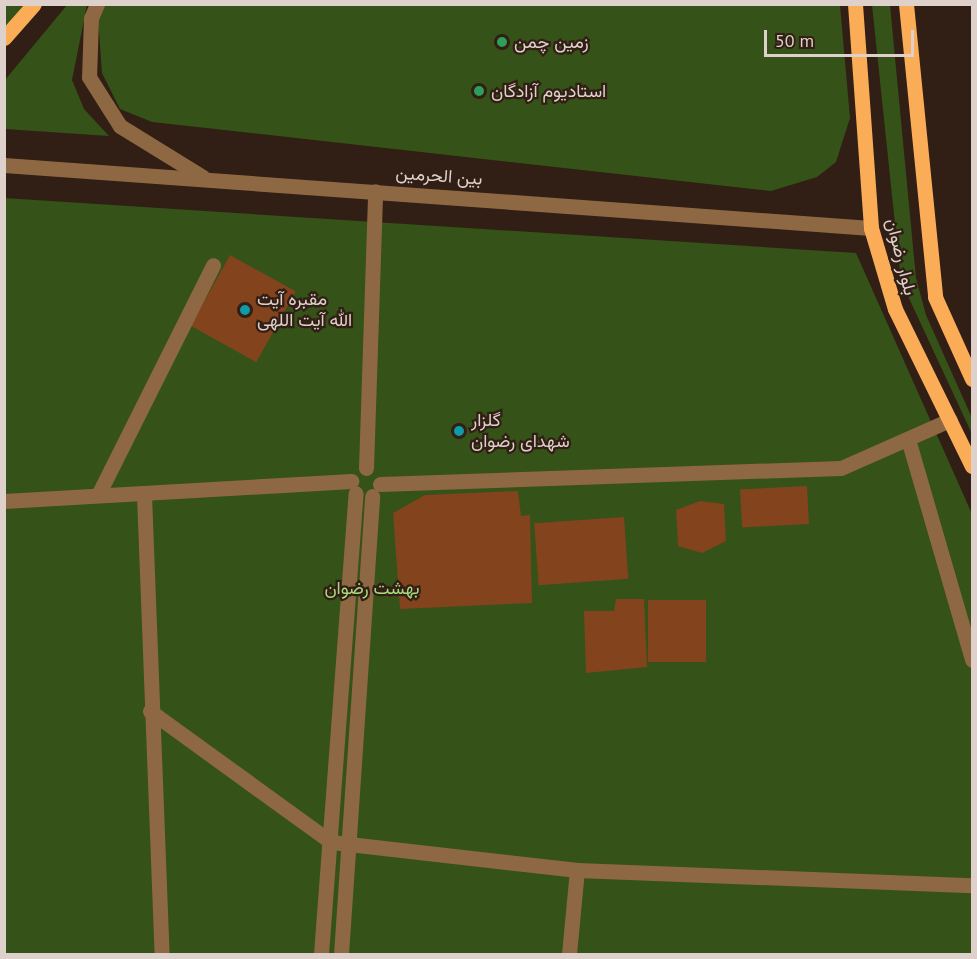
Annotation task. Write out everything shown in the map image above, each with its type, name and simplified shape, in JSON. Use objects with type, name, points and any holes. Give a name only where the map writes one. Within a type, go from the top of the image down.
[{"type":"main road","points":[[4,38],[34,4]]},
{"type":"main road","name":"بلوار رضوان","points":[[855,4],[872,228],[895,309],[972,466]]},
{"type":"main road","name":"بلوار رضوان","points":[[906,4],[935,297],[972,380]]},
{"type":"street","points":[[97,4],[91,18],[88,77],[120,126],[205,179]]},
{"type":"street","name":"بین الحرمین","points":[[4,165],[872,228]]},
{"type":"street","points":[[321,954],[331,842],[353,487],[366,468],[375,191]]},
{"type":"street","points":[[98,495],[213,265]]},
{"type":"street","points":[[4,501],[98,495],[353,487],[376,490],[842,468],[950,420]]},
{"type":"street","points":[[908,439],[972,660]]},
{"type":"street","points":[[341,954],[377,474],[366,468]]},
{"type":"street","points":[[144,495],[150,711],[162,954]]},
{"type":"street","points":[[150,711],[331,842],[577,870],[972,885]]},
{"type":"street","points":[[569,954],[577,870]]},
{"type":"green space","points":[[5,4],[25,5],[5,28]]},
{"type":"green space","name":"استادیوم آزادگان","points":[[103,4],[840,5],[850,118],[836,162],[817,177],[771,191],[152,122],[120,109],[102,73],[98,18]]},
{"type":"green space","points":[[67,5],[87,5],[72,80],[84,109],[109,136],[5,129],[5,80]]},
{"type":"green space","points":[[872,5],[890,5],[916,278],[926,315],[972,418],[972,434],[901,281]]},
{"type":"green space","name":"بهشت رضوان","points":[[4,198],[856,253],[972,514],[972,954],[5,954]]},
{"type":"building","name":"مقبره آیت الله آیت اللهی","points":[[230,255],[296,291],[256,362],[191,326]]},
{"type":"building","points":[[807,486],[809,524],[742,527],[740,490]]},
{"type":"building","points":[[518,491],[521,516],[530,515],[532,603],[400,609],[393,513],[425,495]]},
{"type":"building","points":[[700,501],[724,504],[726,541],[702,553],[678,546],[676,510]]},
{"type":"building","points":[[624,517],[628,579],[539,585],[534,523]]},
{"type":"building","points":[[616,599],[644,599],[647,667],[586,673],[584,611],[614,611]]},
{"type":"building","points":[[648,600],[706,600],[706,662],[648,662]]},
{"type":"place","name":"زمین چمن","points":[[502,42]]},
{"type":"place","name":"استادیوم آزادگان","points":[[479,91]]},
{"type":"place","name":"مقبره آیت الله آیت اللهی","points":[[245,310]]},
{"type":"place","name":"گلزار شهدای رضوان","points":[[459,431]]}]
